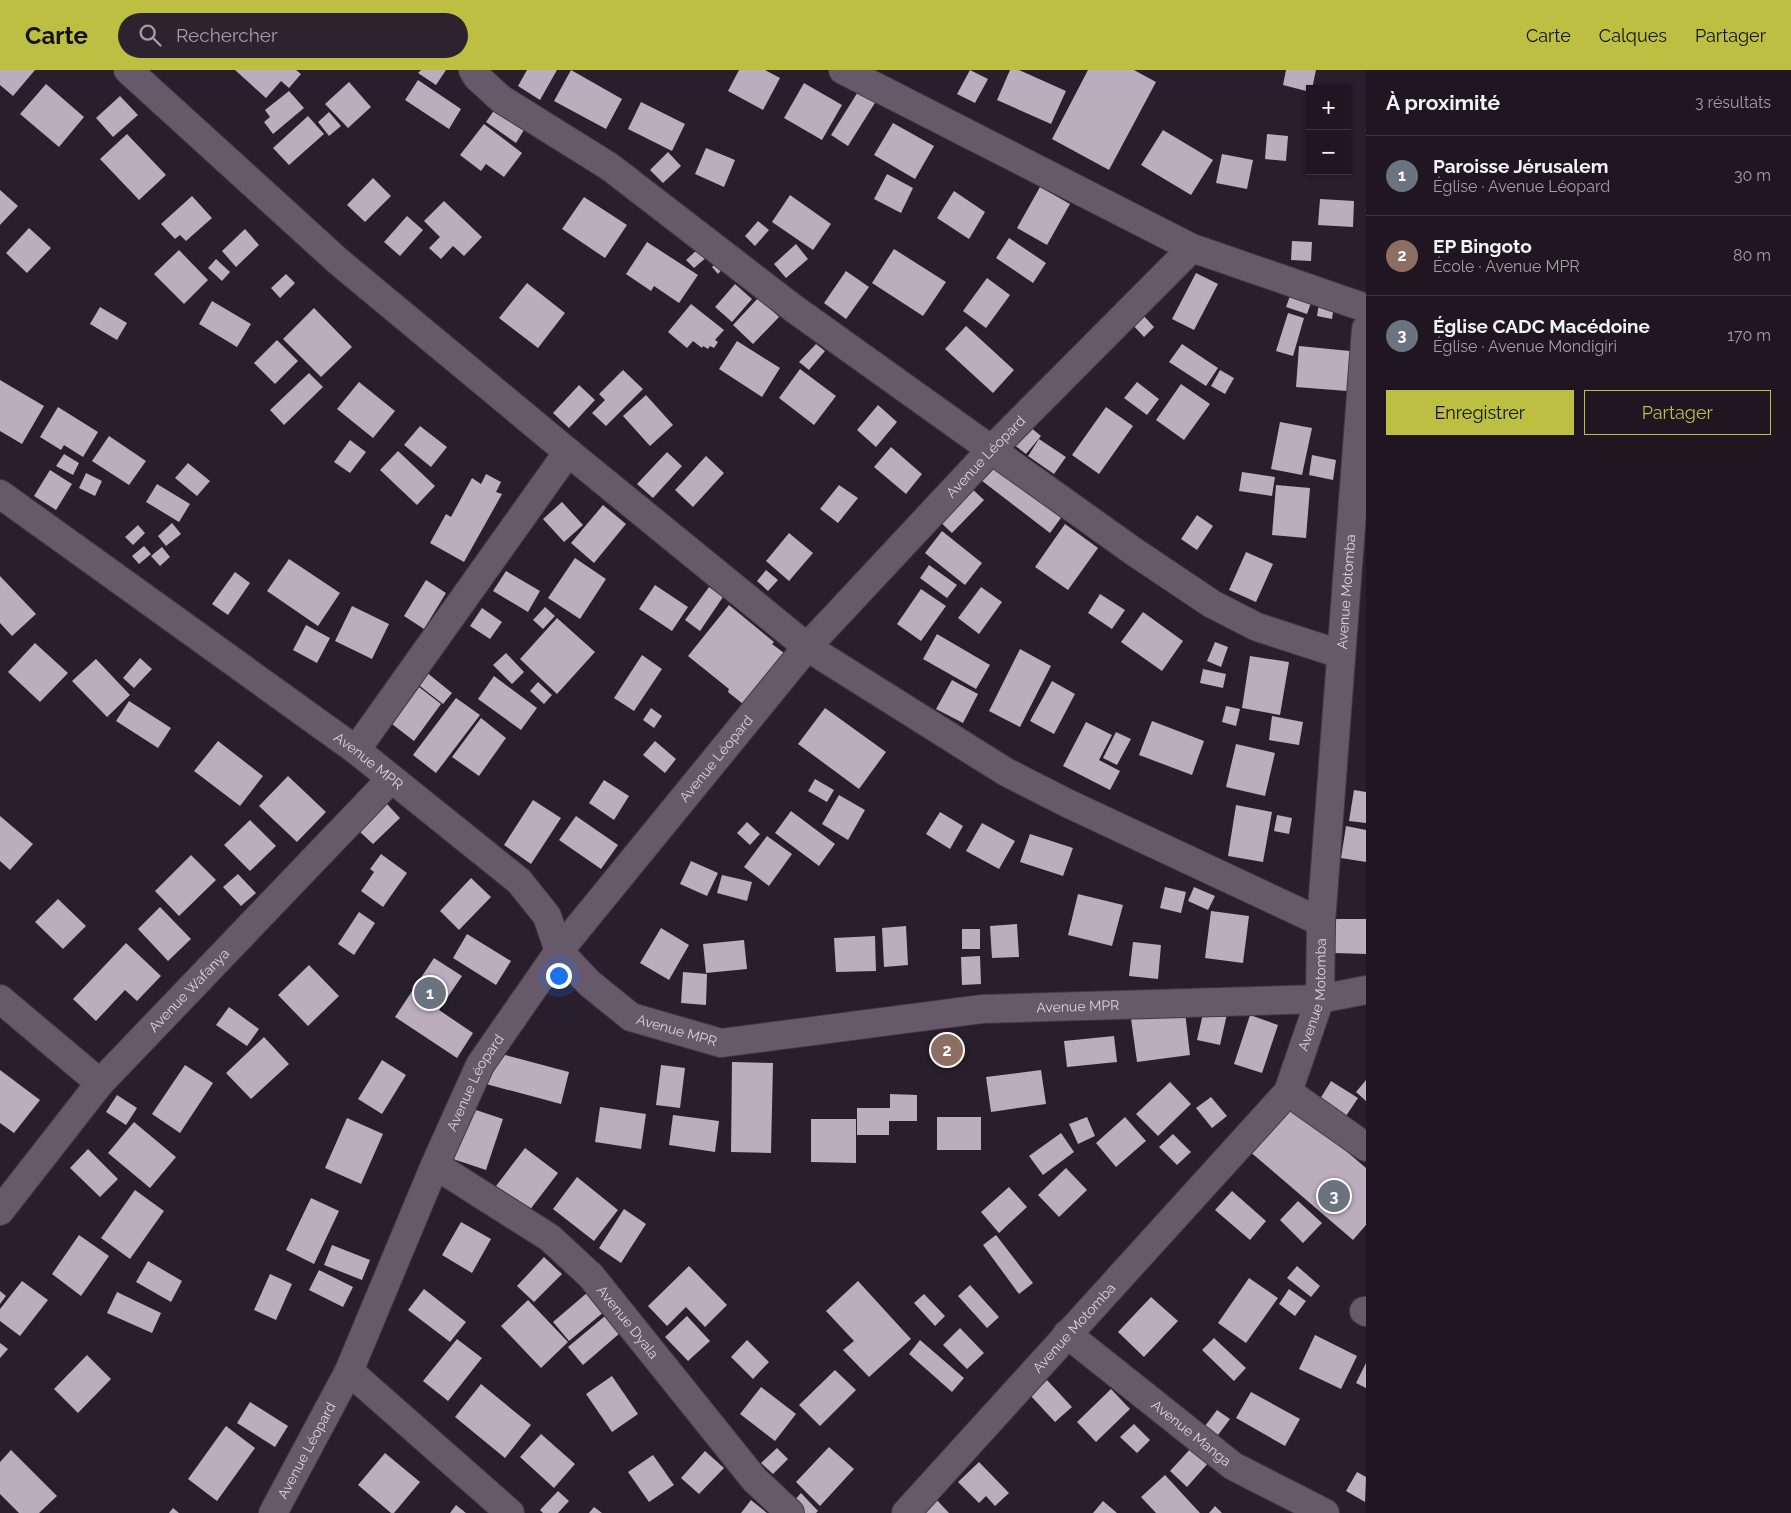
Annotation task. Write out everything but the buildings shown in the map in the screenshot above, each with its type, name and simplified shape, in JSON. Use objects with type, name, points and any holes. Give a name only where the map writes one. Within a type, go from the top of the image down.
[{"type":"street","points":[[128,70],[339,262],[807,647],[1006,772],[1069,804],[1321,922]]},
{"type":"street","points":[[473,70],[477,77],[500,99],[610,167],[793,308],[1212,604],[1257,627],[1340,654]]},
{"type":"street","points":[[843,70],[1192,248],[1366,308]]},
{"type":"street","name":"Avenue Léopard","points":[[272,1513],[349,1371],[435,1165],[480,1065],[559,952],[807,647],[992,449],[1192,248]]},
{"type":"street","name":"Avenue Motomba","points":[[906,1513],[1288,1092],[1320,999],[1321,922],[1366,329]]},
{"type":"street","points":[[356,750],[568,452]]},
{"type":"street","name":"Avenue MPR","points":[[0,494],[356,750],[390,780],[519,881],[547,916],[559,952],[589,983],[631,1017],[721,1043],[982,1009],[1320,999],[1366,990]]},
{"type":"street","name":"Avenue Wafanya","points":[[0,1211],[100,1083],[390,780]]},
{"type":"street","points":[[0,999],[100,1083]]},
{"type":"street","points":[[1288,1092],[1366,1147]]},
{"type":"street","name":"Avenue Dyala","points":[[435,1165],[550,1238],[590,1276],[754,1479],[790,1513]]},
{"type":"street","name":"Avenue Manga","points":[[1068,1334],[1233,1466],[1326,1513]]},
{"type":"street","points":[[349,1371],[510,1513]]},
{"type":"place","name":"Paroisse Jérusalem","points":[[430,993]]},
{"type":"place","name":"EP Bingoto","points":[[947,1050]]},
{"type":"place","name":"Église CADC Macédoine","points":[[1334,1196]]}]
